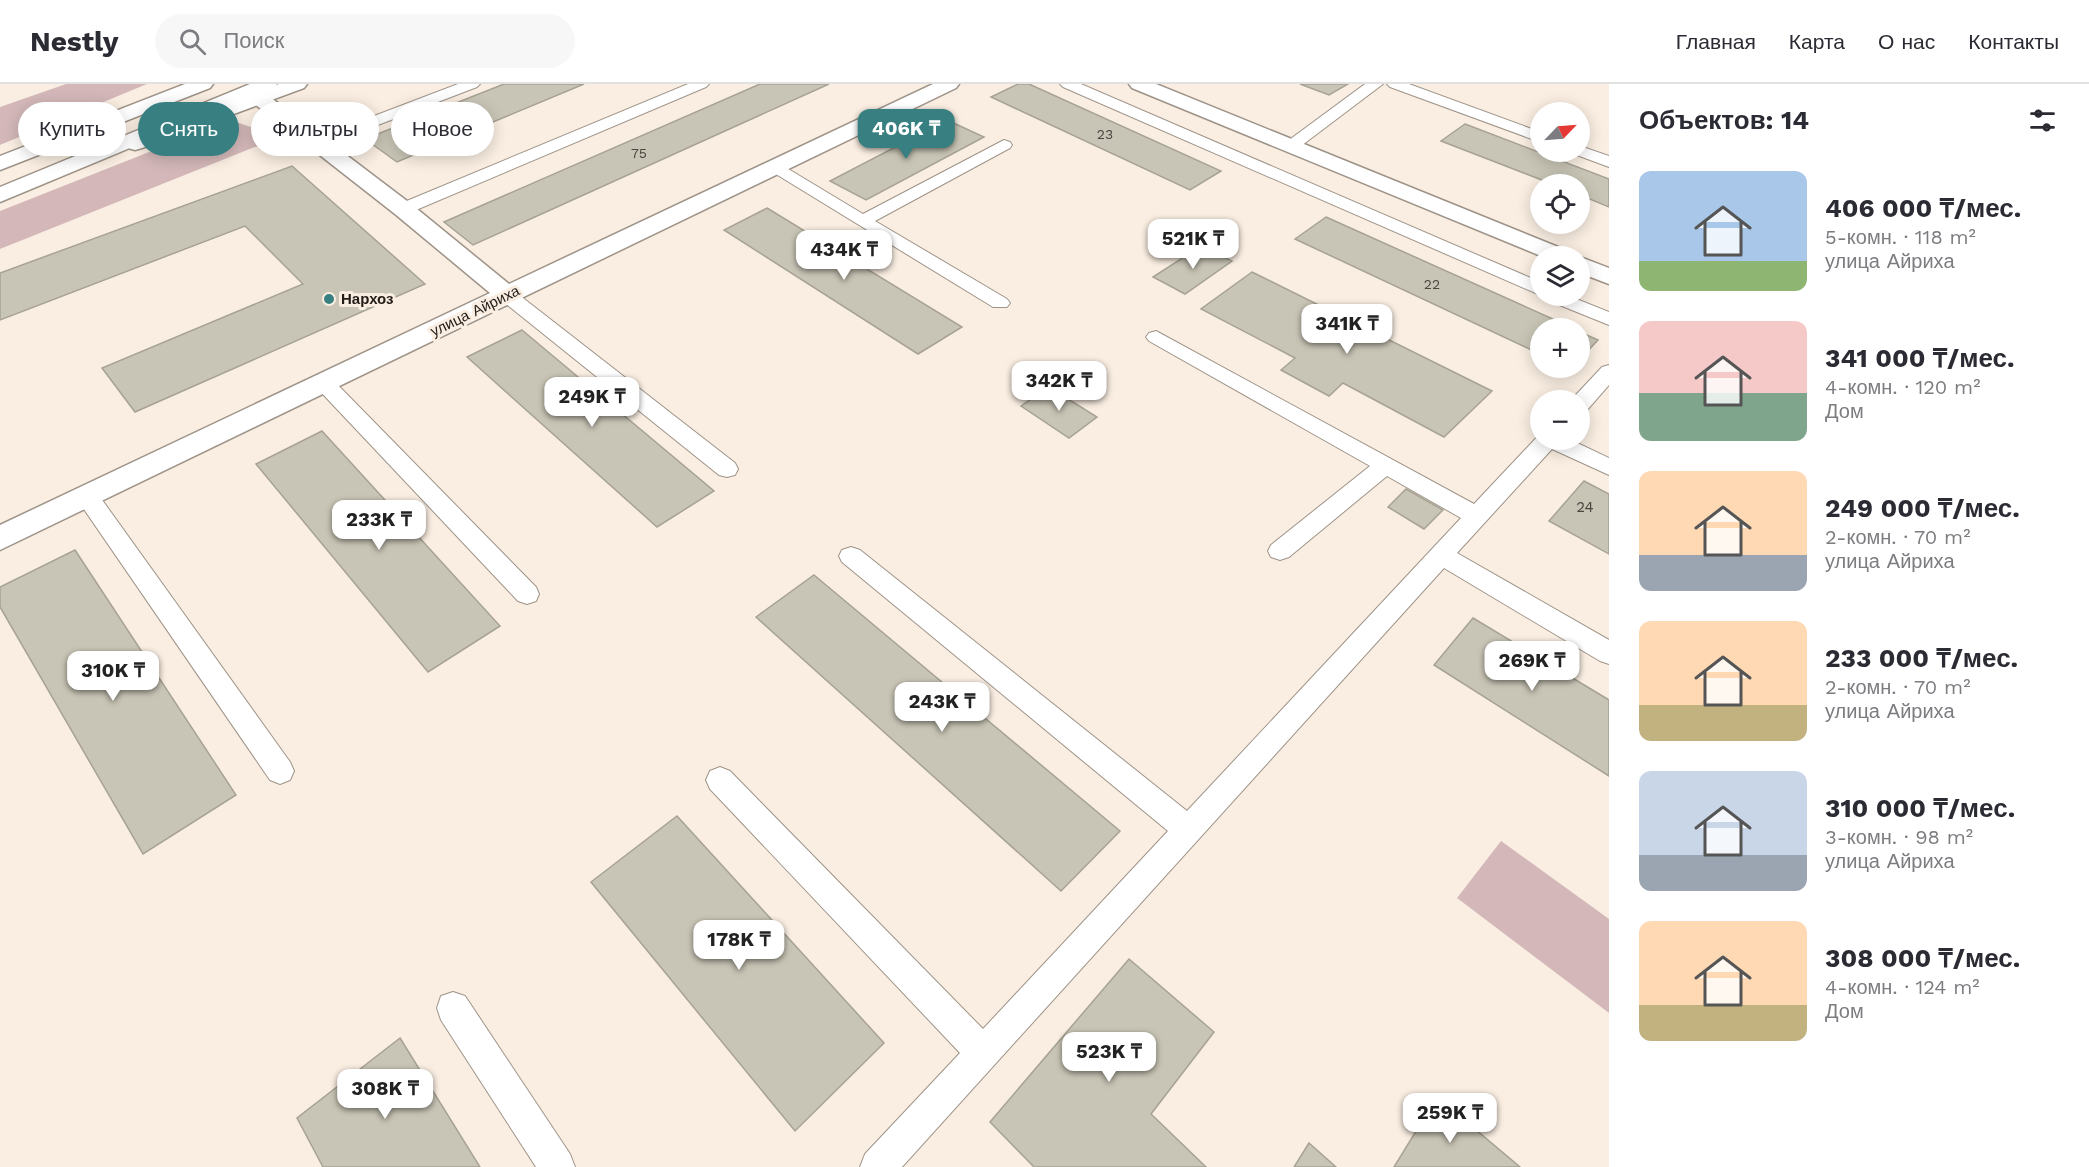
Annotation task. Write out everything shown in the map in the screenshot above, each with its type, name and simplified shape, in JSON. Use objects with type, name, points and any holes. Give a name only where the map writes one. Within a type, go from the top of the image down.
[{"type":"street","points":[[0,164],[201,84]]},
{"type":"street","points":[[0,195],[263,91],[297,84]]},
{"type":"street","name":"улица Айриха","points":[[0,538],[950,84]]},
{"type":"street","points":[[1139,84],[1536,246]]},
{"type":"street","points":[[263,91],[274,102]]},
{"type":"street","points":[[334,156],[403,209],[507,295]]},
{"type":"street","points":[[1590,268],[1609,277]]},
{"type":"lane","points":[[379,119],[472,84]]},
{"type":"lane","points":[[403,209],[701,84]]},
{"type":"lane","points":[[1068,84],[1530,286]]},
{"type":"lane","points":[[1291,146],[1375,84]]},
{"type":"lane","points":[[1395,84],[1530,133]]},
{"type":"lane","points":[[862,221],[1004,144]]},
{"type":"lane","points":[[1590,155],[1609,162]]},
{"type":"lane","points":[[774,168],[1000,303]]},
{"type":"lane","points":[[507,295],[727,469]]},
{"type":"lane","points":[[1578,306],[1609,319]]},
{"type":"lane","points":[[1156,337],[1478,516]]},
{"type":"lane","points":[[1590,393],[1609,372]]},
{"type":"lane","points":[[324,383],[527,594]]},
{"type":"lane","points":[[878,1167],[1538,450]]},
{"type":"lane","points":[[1574,450],[1609,467]]},
{"type":"lane","points":[[1280,551],[1386,465]]},
{"type":"lane","points":[[87,496],[280,771]]},
{"type":"lane","points":[[1441,555],[1609,653]]},
{"type":"lane","points":[[851,556],[1188,830]]},
{"type":"lane","points":[[720,780],[983,1053]]},
{"type":"lane","points":[[453,1008],[557,1167]]},
{"type":"shaded area","points":[[66,84],[147,84],[104,102],[18,102],[18,138],[0,145],[0,107]]},
{"type":"shaded area","points":[[239,123],[251,127],[251,149],[239,153]]},
{"type":"shaded area","points":[[139,156],[232,156],[0,249],[0,211]]},
{"type":"shaded area","points":[[1501,841],[1609,919],[1609,1013],[1457,898]]},
{"type":"building","points":[[504,84],[584,84],[494,122],[494,102],[459,102]]},
{"type":"building","points":[[760,84],[829,84],[473,245],[444,222]]},
{"type":"building","points":[[1018,84],[1029,84],[1221,171],[1190,190],[991,97]]},
{"type":"building","points":[[1300,84],[1348,84],[1329,95]]},
{"type":"building","points":[[947,120],[984,137],[866,200],[830,181]]},
{"type":"building","points":[[1465,124],[1530,149],[1530,162],[1564,162],[1609,179],[1609,207],[1590,199],[1590,174],[1530,175],[1441,141]]},
{"type":"building","points":[[391,129],[391,156],[411,156],[397,162],[379,149],[379,133]]},
{"type":"building","name":"Нархоз","points":[[292,166],[425,284],[135,412],[102,368],[303,284],[245,226],[0,320],[0,273]]},
{"type":"building","points":[[767,208],[962,327],[918,354],[724,230]]},
{"type":"building","points":[[1326,217],[1551,318],[1530,318],[1530,349],[1295,239]]},
{"type":"building","points":[[1201,246],[1232,261],[1185,294],[1153,277]]},
{"type":"building","points":[[1252,272],[1492,391],[1444,437],[1343,383],[1329,396],[1281,370],[1295,358],[1201,309]]},
{"type":"building","points":[[522,330],[714,491],[657,527],[467,357]]},
{"type":"building","points":[[1590,336],[1598,340],[1590,348]]},
{"type":"building","points":[[1049,387],[1097,417],[1069,438],[1021,406]]},
{"type":"building","points":[[322,431],[500,626],[428,672],[256,464]]},
{"type":"building","points":[[1584,481],[1609,494],[1609,554],[1549,521]]},
{"type":"building","points":[[1406,489],[1443,510],[1424,529],[1388,507]]},
{"type":"building","points":[[75,550],[236,795],[143,854],[0,607],[0,587]]},
{"type":"building","points":[[814,575],[1120,831],[1061,891],[756,617]]},
{"type":"building","points":[[1473,618],[1609,700],[1609,776],[1434,665]]},
{"type":"building","points":[[677,816],[884,1043],[795,1131],[591,882]]},
{"type":"building","points":[[1129,959],[1214,1032],[1151,1114],[1206,1167],[1034,1167],[990,1122]]},
{"type":"building","points":[[400,1038],[480,1167],[323,1167],[297,1118]]},
{"type":"building","points":[[1437,1097],[1520,1167],[1394,1167]]},
{"type":"building","points":[[1309,1143],[1336,1167],[1294,1167]]},
{"type":"place","name":"Нархоз","points":[[329,299]]}]
